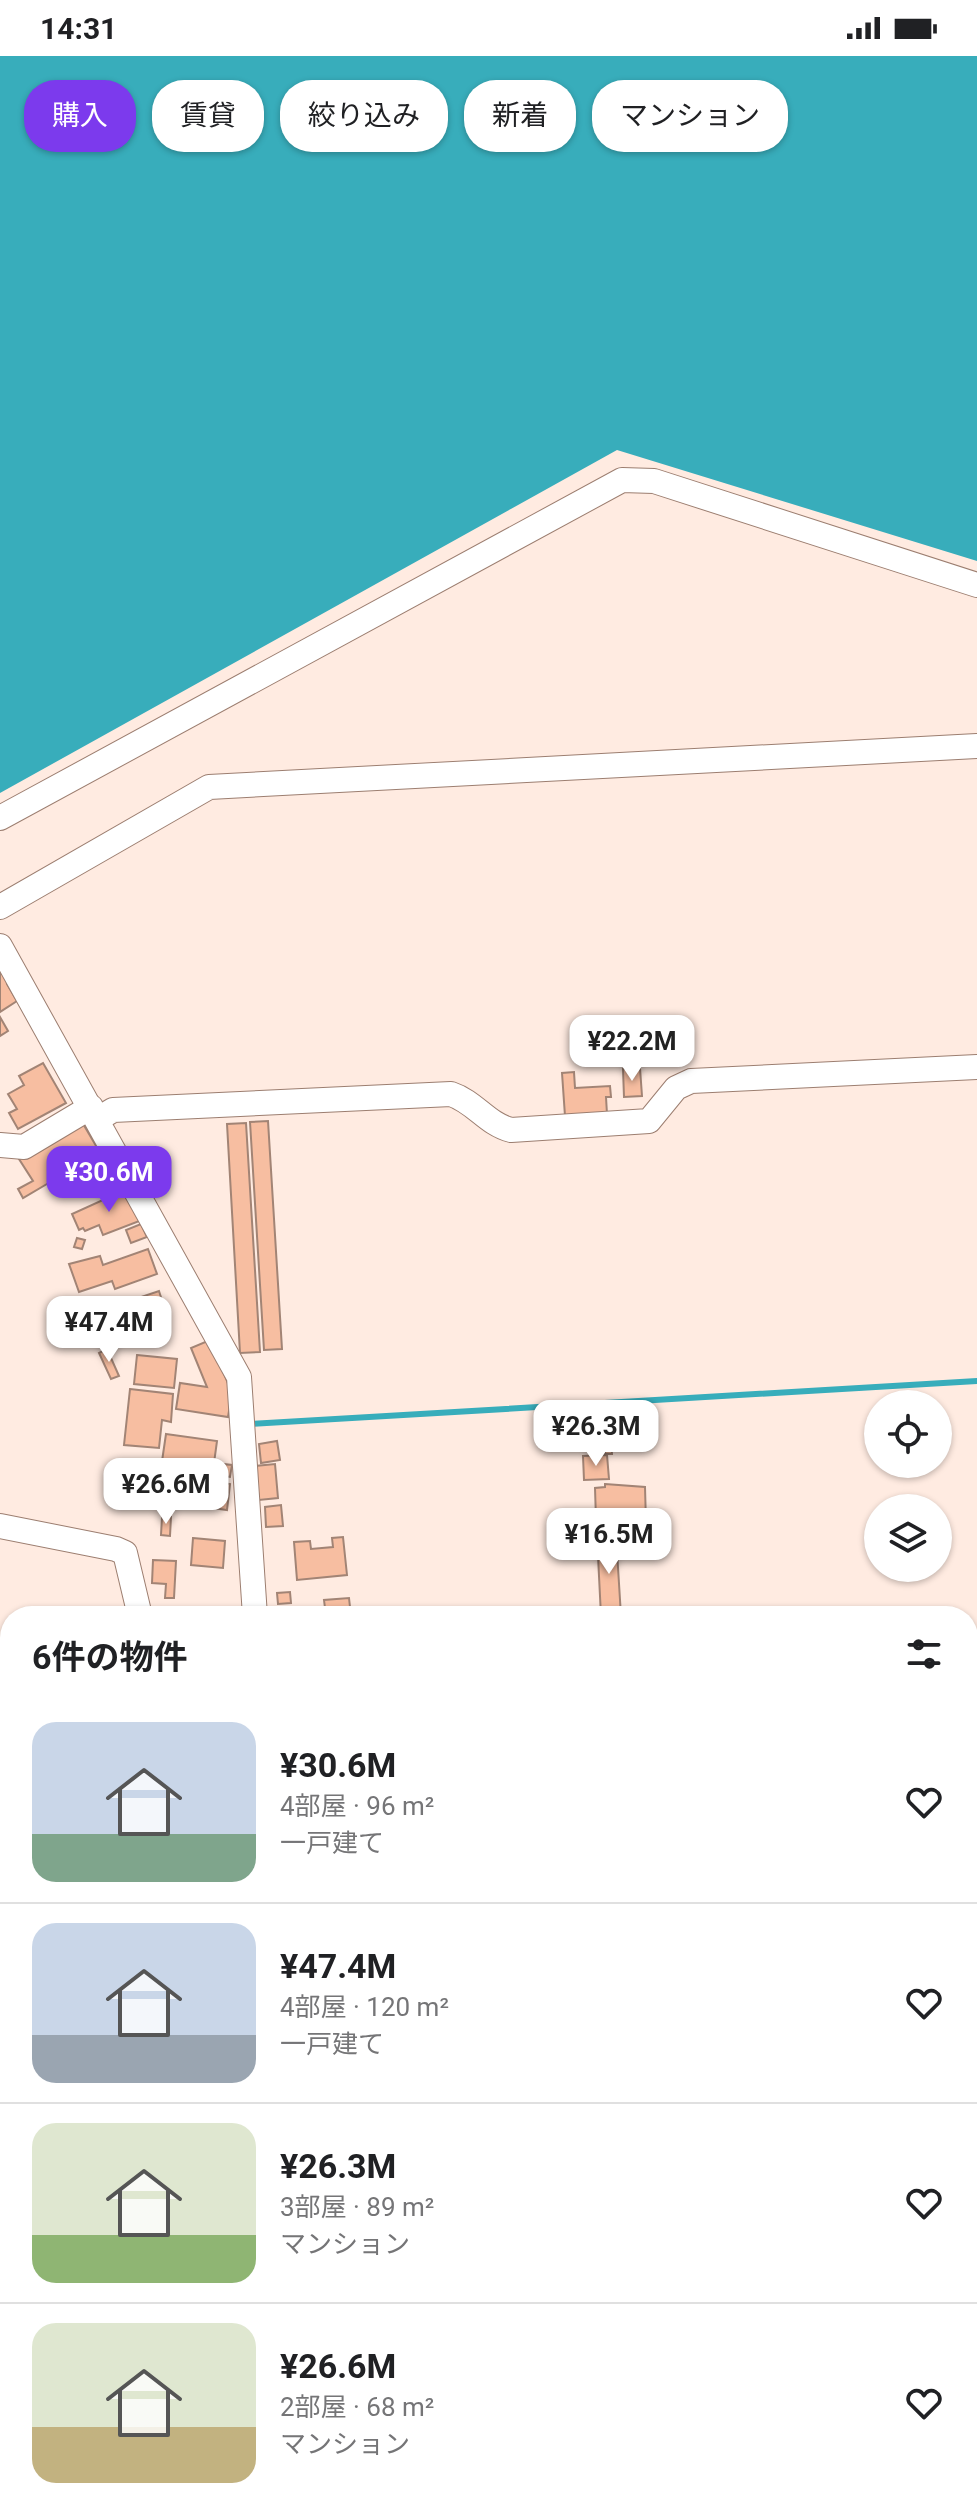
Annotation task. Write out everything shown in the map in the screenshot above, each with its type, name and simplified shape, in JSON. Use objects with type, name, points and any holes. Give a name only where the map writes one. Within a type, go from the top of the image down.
[{"type":"street","points":[[0,839],[5,834],[6,814],[622,480],[654,481],[977,585]]},
{"type":"street","points":[[0,907],[209,787],[977,746]]},
{"type":"street","points":[[0,946],[239,1377],[254,1606]]},
{"type":"street","points":[[0,1145],[24,1147],[94,1113],[113,1110],[451,1094],[463,1098],[497,1127],[511,1130],[649,1121],[676,1088],[691,1081],[977,1067]]},
{"type":"street","points":[[0,1526],[125,1553],[138,1606]]},
{"type":"water","points":[[0,56],[977,56],[977,561],[617,450],[0,793]]},
{"type":"building","points":[[0,962],[11,981],[7,984],[17,1001],[0,1012]]},
{"type":"building","points":[[0,1017],[8,1031],[0,1036]]},
{"type":"building","points":[[43,1063],[66,1103],[18,1129],[9,1113],[17,1109],[8,1094],[24,1085],[19,1076]]},
{"type":"building","points":[[640,1068],[642,1096],[624,1097],[623,1069]]},
{"type":"building","points":[[574,1072],[575,1088],[610,1086],[611,1097],[606,1097],[607,1114],[565,1116],[562,1073]]},
{"type":"building","points":[[268,1121],[282,1349],[264,1350],[250,1122]]},
{"type":"building","points":[[82,1122],[109,1168],[61,1196],[52,1181],[23,1198],[18,1189],[33,1181],[19,1159]]},
{"type":"building","points":[[246,1123],[260,1352],[240,1353],[227,1124]]},
{"type":"building","points":[[113,1168],[123,1187],[110,1194],[99,1175]]},
{"type":"building","points":[[127,1189],[142,1220],[103,1235],[99,1225],[85,1231],[83,1228],[79,1230],[72,1214]]},
{"type":"building","points":[[141,1224],[147,1237],[131,1243],[126,1230]]},
{"type":"building","points":[[77,1238],[85,1240],[82,1249],[74,1247]]},
{"type":"building","points":[[148,1249],[157,1274],[115,1289],[112,1281],[79,1292],[69,1264],[100,1256],[103,1265]]},
{"type":"building","points":[[159,1291],[167,1316],[90,1342],[82,1317],[96,1312],[98,1319],[132,1308],[129,1301]]},
{"type":"building","points":[[210,1340],[232,1393],[228,1417],[176,1409],[180,1383],[207,1387],[191,1348]]},
{"type":"building","points":[[107,1349],[119,1376],[111,1379],[99,1353]]},
{"type":"building","points":[[137,1355],[177,1359],[174,1388],[134,1384]]},
{"type":"building","points":[[130,1389],[173,1394],[171,1422],[162,1420],[159,1448],[124,1445]]},
{"type":"building","points":[[603,1423],[609,1423],[612,1454],[605,1454]]},
{"type":"building","points":[[166,1434],[217,1441],[214,1463],[232,1465],[230,1477],[161,1468]]},
{"type":"building","points":[[277,1441],[280,1460],[261,1463],[259,1444]]},
{"type":"building","points":[[607,1455],[609,1479],[584,1480],[583,1456]]},
{"type":"building","points":[[275,1464],[278,1498],[259,1500],[255,1466]]},
{"type":"building","points":[[215,1482],[230,1484],[227,1510],[212,1508]]},
{"type":"building","points":[[605,1484],[645,1487],[646,1523],[626,1524],[626,1517],[596,1520],[595,1488],[605,1487]]},
{"type":"building","points":[[281,1505],[283,1526],[266,1527],[265,1507]]},
{"type":"building","points":[[162,1517],[171,1517],[170,1536],[161,1535]]},
{"type":"building","points":[[616,1535],[620,1606],[600,1606],[597,1536]]},
{"type":"building","points":[[343,1537],[347,1575],[297,1580],[294,1542],[310,1541],[311,1549],[333,1547],[332,1538]]},
{"type":"building","points":[[193,1538],[225,1541],[223,1568],[191,1565]]},
{"type":"building","points":[[153,1560],[176,1561],[174,1598],[165,1598],[166,1584],[152,1583]]},
{"type":"building","points":[[290,1592],[291,1603],[278,1604],[277,1593]]},
{"type":"building","points":[[349,1598],[350,1606],[325,1606],[324,1600]]},
{"type":"waterway","points":[[251,1424],[977,1381]]}]
